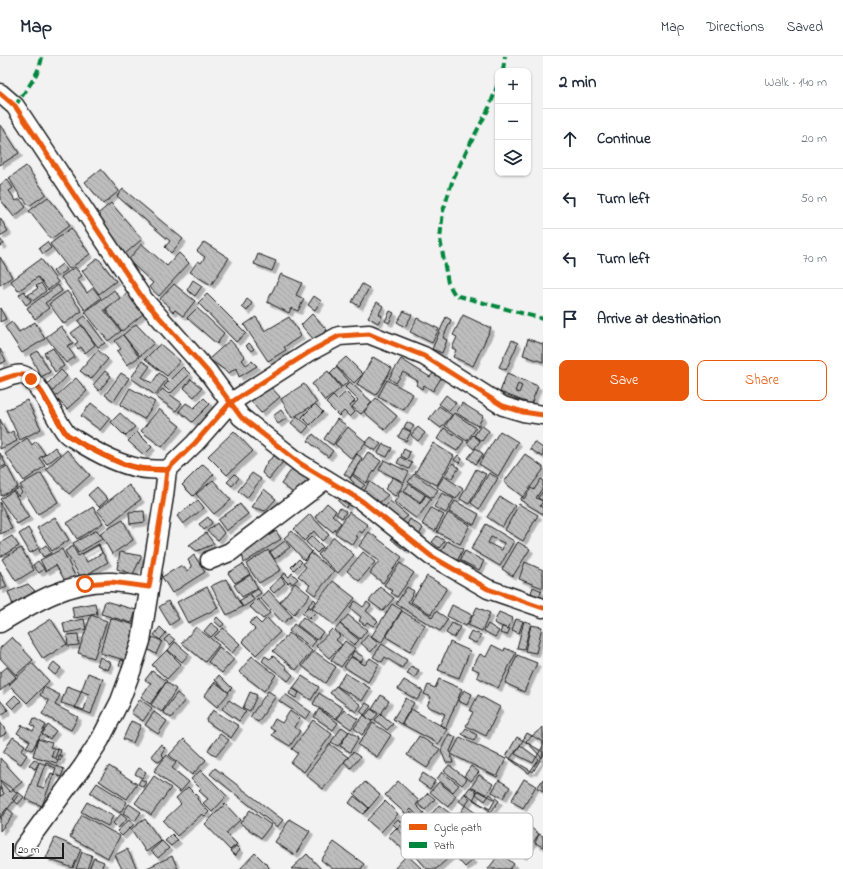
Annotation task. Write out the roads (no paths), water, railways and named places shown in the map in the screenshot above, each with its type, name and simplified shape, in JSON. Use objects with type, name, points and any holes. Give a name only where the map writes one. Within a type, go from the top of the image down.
[{"type":"street","points":[[0,93],[15,106],[144,300],[208,372],[241,417],[301,464],[362,501],[431,556],[488,588],[543,608]]},
{"type":"street","points":[[23,848],[83,766],[100,740],[120,701],[141,640],[167,470],[195,443],[230,403],[311,350],[339,336],[369,334],[424,356],[503,406],[523,412],[543,415]]},
{"type":"street","points":[[0,380],[14,375],[23,374],[31,379],[42,393],[66,434],[85,446],[123,464],[141,469],[167,470]]},
{"type":"street","points":[[210,560],[230,552],[326,478]]},
{"type":"street","points":[[0,624],[42,599],[85,584],[111,582],[149,587]]}]
